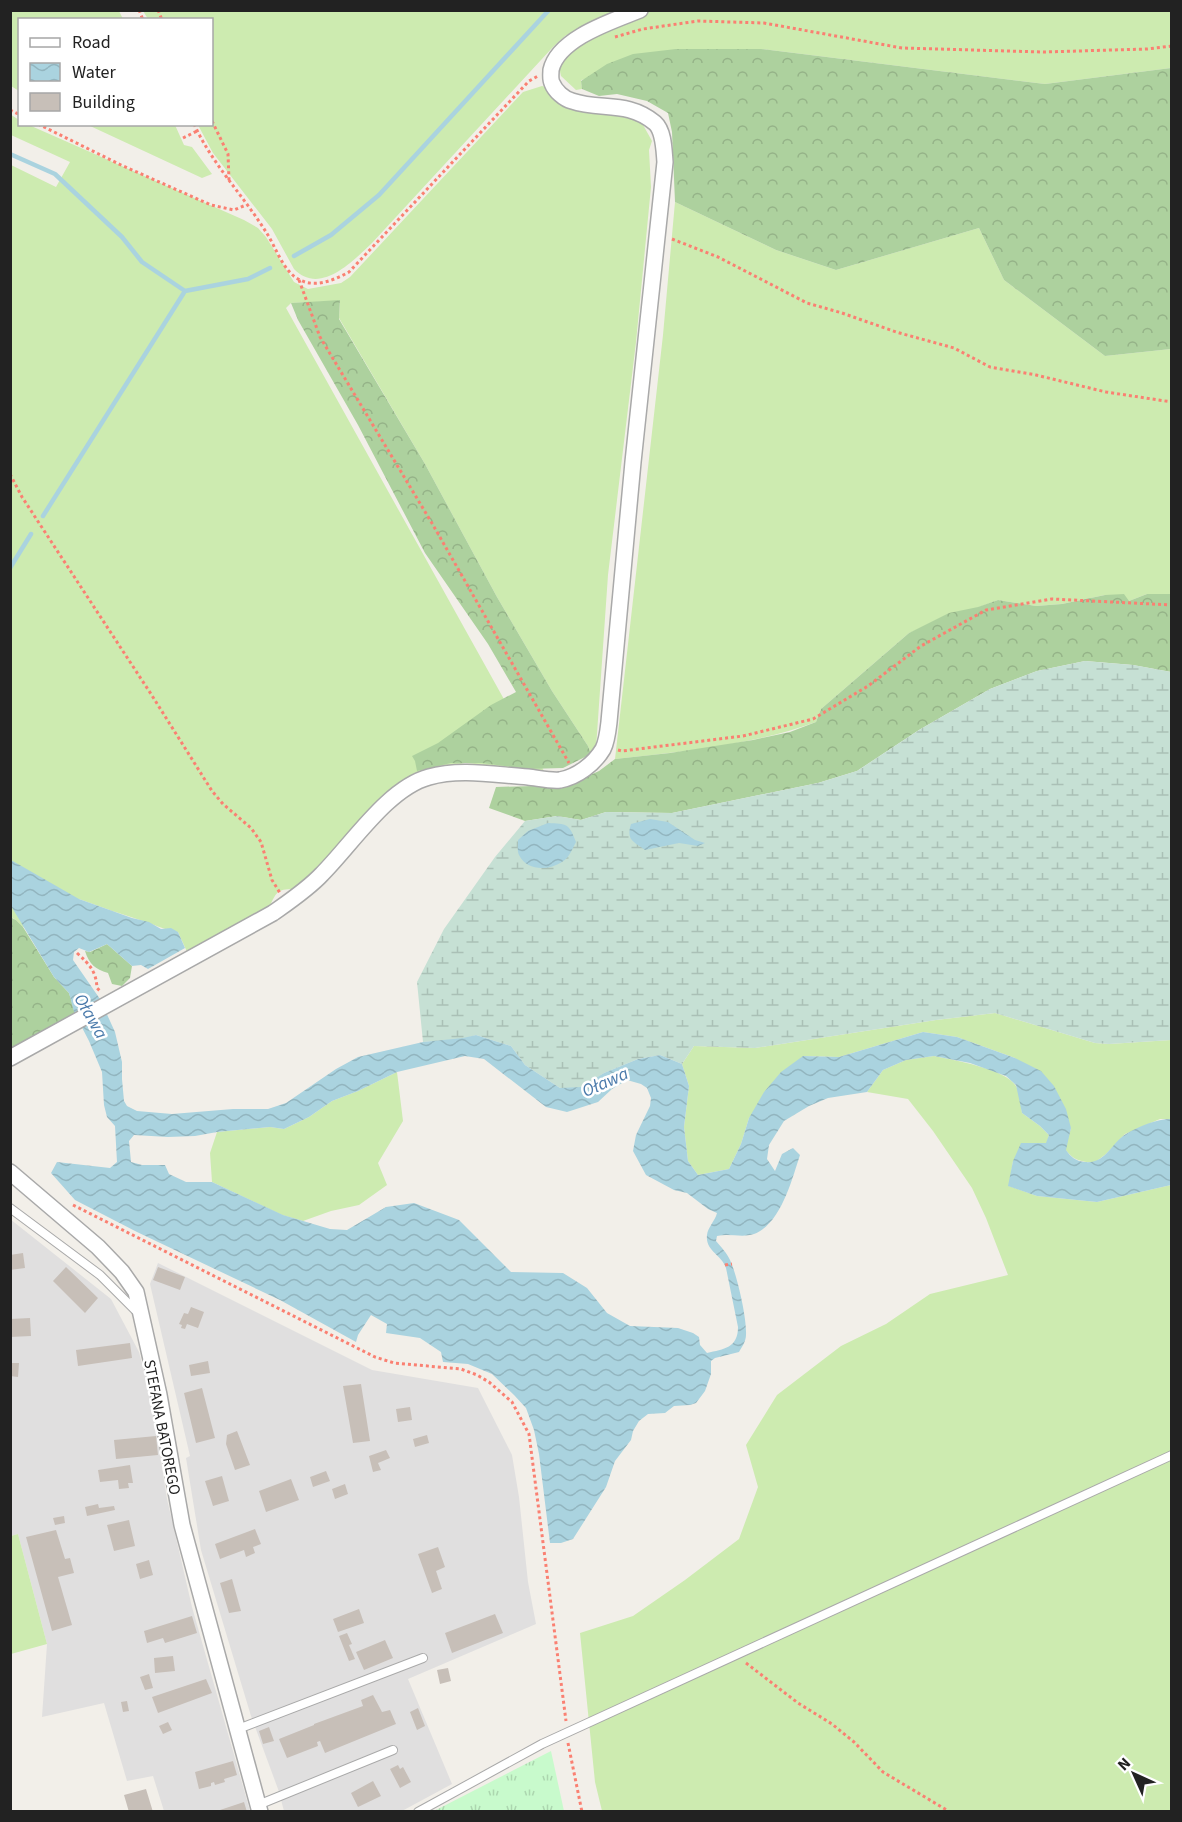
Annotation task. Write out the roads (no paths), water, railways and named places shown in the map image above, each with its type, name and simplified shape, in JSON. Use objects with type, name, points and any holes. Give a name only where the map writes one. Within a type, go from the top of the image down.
[{"type":"street","points":[[10,1058],[273,914],[321,876],[386,803],[411,784],[442,773],[476,773],[558,780],[576,775],[612,749],[609,722],[633,462],[666,162],[663,141],[657,125],[643,115],[624,108],[570,101],[557,91],[550,81],[552,68],[559,54],[575,39],[640,10]]},
{"type":"street","name":"STEFANA BATOREGO","points":[[10,1172],[98,1247],[122,1272],[136,1292],[159,1395],[182,1525],[259,1808]]},
{"type":"lane","points":[[10,1208],[100,1275],[135,1310],[142,1312]]},
{"type":"lane","points":[[418,1812],[542,1744],[1172,1455]]},
{"type":"lane","points":[[238,1730],[423,1658]]},
{"type":"lane","points":[[259,1808],[393,1750]]},
{"type":"water","points":[[650,819],[668,822],[695,840],[705,843],[698,846],[679,843],[645,850],[632,840],[629,834],[631,824]]},
{"type":"water","points":[[548,823],[569,828],[576,842],[562,862],[544,868],[532,867],[519,855],[518,840],[528,831]]},
{"type":"water","name":"Oława","points":[[11,860],[79,899],[149,922],[161,929],[171,928],[178,932],[185,948],[148,969],[141,965],[132,966],[107,944],[89,952],[79,948],[74,952],[73,960],[100,999],[115,1032],[122,1062],[124,1101],[127,1106],[137,1111],[172,1114],[233,1109],[268,1109],[286,1103],[358,1057],[423,1042],[476,1035],[511,1046],[525,1065],[560,1088],[581,1087],[604,1073],[638,1059],[660,1055],[682,1064],[689,1086],[684,1127],[688,1161],[698,1175],[729,1169],[741,1144],[749,1118],[764,1092],[781,1072],[803,1056],[839,1057],[923,1032],[957,1037],[1015,1058],[1041,1071],[1054,1086],[1066,1109],[1071,1128],[1066,1150],[1079,1161],[1098,1160],[1126,1134],[1160,1120],[1171,1119],[1171,1185],[1097,1202],[1037,1196],[1008,1186],[1013,1161],[1021,1143],[1046,1143],[1049,1135],[1022,1113],[1016,1085],[1006,1076],[970,1063],[934,1056],[906,1060],[883,1070],[867,1092],[828,1098],[809,1106],[784,1121],[769,1145],[767,1159],[775,1171],[782,1154],[793,1148],[800,1155],[784,1200],[771,1221],[754,1234],[717,1236],[716,1241],[733,1267],[741,1297],[745,1318],[745,1342],[739,1352],[711,1361],[711,1374],[705,1391],[696,1403],[674,1406],[665,1413],[648,1414],[639,1421],[631,1440],[615,1461],[606,1487],[573,1539],[561,1543],[550,1543],[534,1430],[526,1408],[492,1374],[468,1364],[443,1362],[441,1352],[420,1338],[386,1333],[387,1324],[371,1315],[356,1342],[280,1300],[75,1200],[51,1173],[57,1162],[110,1168],[117,1162],[115,1126],[107,1117],[104,1105],[102,1072],[74,1012],[69,993],[54,977],[11,906]],"holes":[[[465,1056],[484,1059],[546,1107],[567,1112],[598,1102],[612,1089],[627,1080],[647,1088],[651,1098],[650,1106],[636,1135],[633,1151],[646,1175],[674,1190],[687,1193],[717,1213],[708,1232],[707,1240],[726,1268],[738,1327],[733,1343],[724,1349],[707,1353],[700,1345],[699,1337],[693,1333],[678,1328],[630,1326],[607,1313],[587,1288],[563,1273],[511,1272],[459,1220],[414,1203],[386,1207],[347,1230],[330,1229],[283,1215],[212,1182],[186,1182],[169,1174],[165,1165],[142,1165],[131,1162],[129,1141],[134,1135],[195,1136],[270,1127],[284,1129],[309,1117],[332,1101],[397,1072]]]},
{"type":"waterway","points":[[294,256],[331,235],[379,195],[549,10]]},
{"type":"waterway","points":[[10,154],[55,174],[122,237],[142,262],[185,291]]},
{"type":"waterway","points":[[43,516],[185,291],[248,279],[270,268]]},
{"type":"waterway","points":[[10,568],[31,534]]}]
